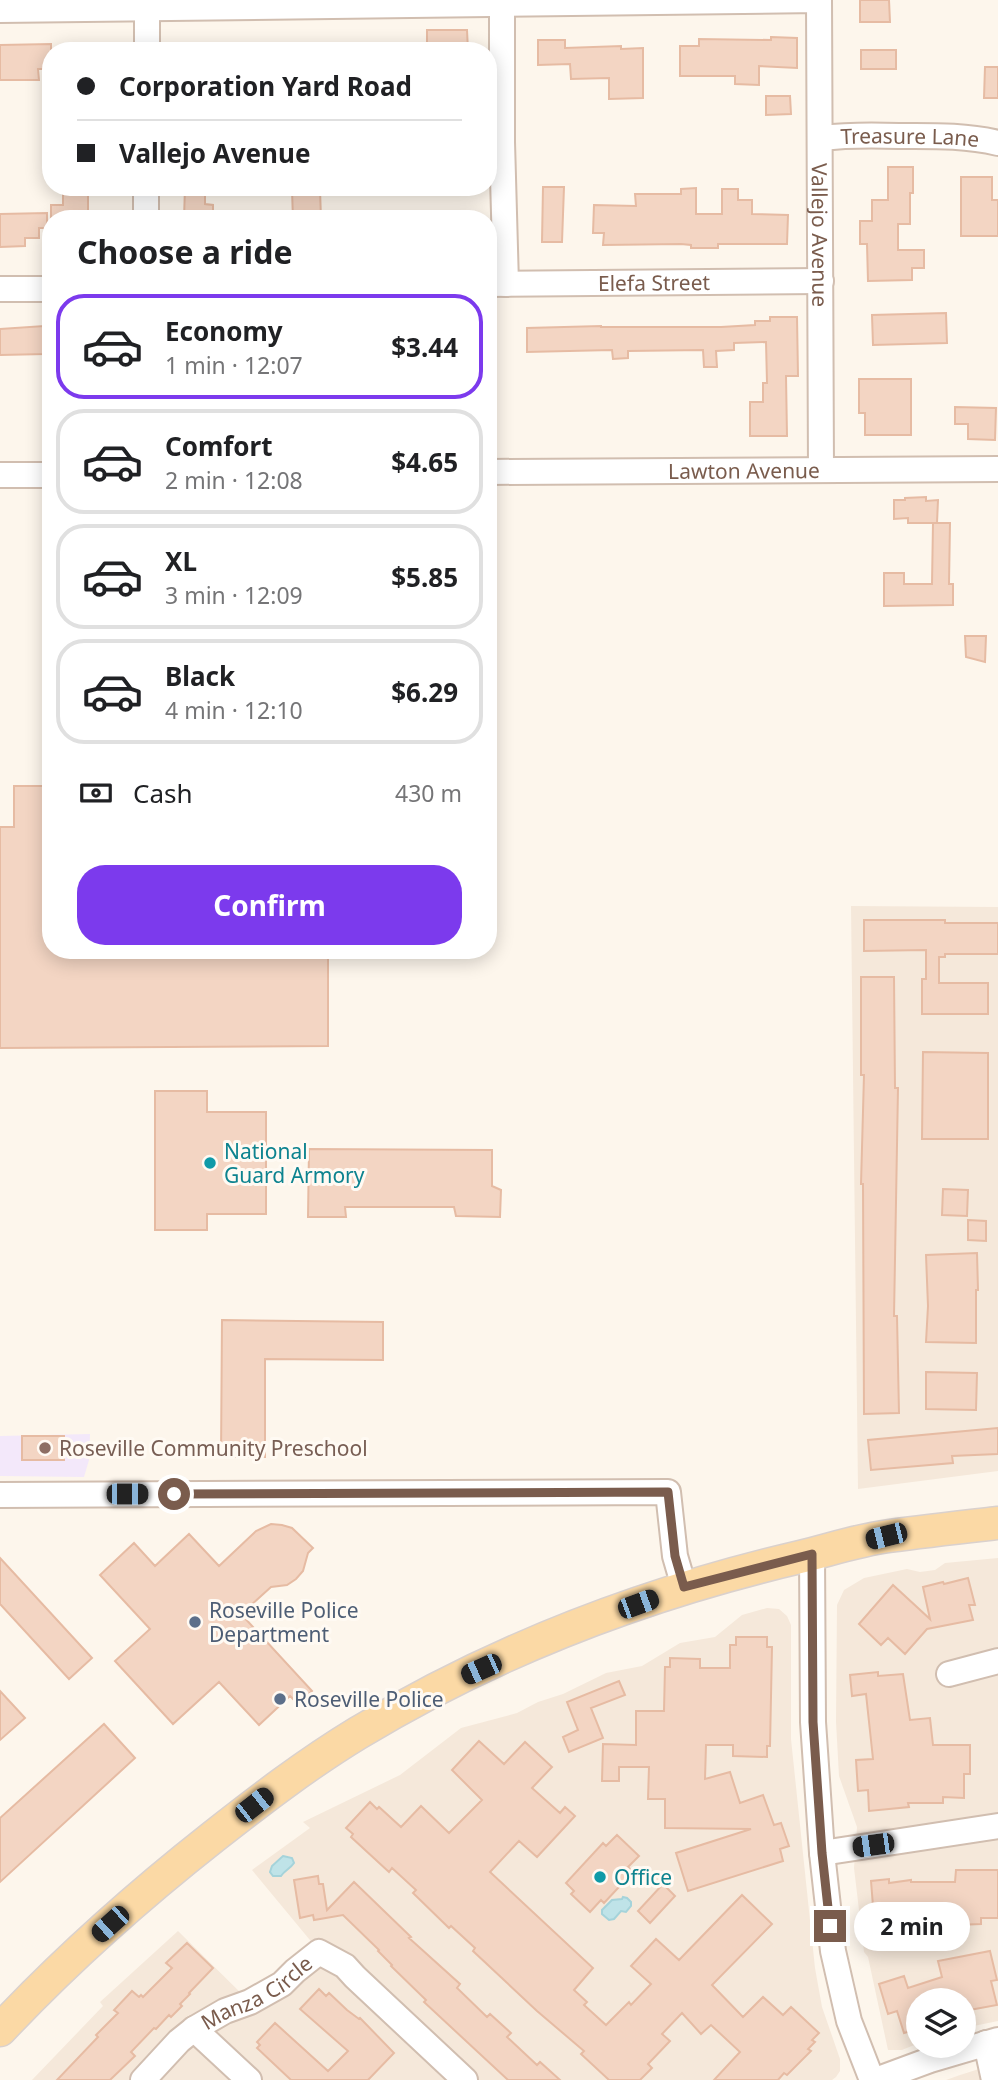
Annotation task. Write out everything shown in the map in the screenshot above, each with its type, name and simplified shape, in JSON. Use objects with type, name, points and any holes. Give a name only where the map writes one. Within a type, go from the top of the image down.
[{"type":"main road","points":[[0,2030],[49,1978],[170,1871],[275,1788],[359,1733],[460,1678],[569,1629],[684,1587],[886,1536],[998,1523]]},
{"type":"street","points":[[0,10],[147,4],[820,0]]},
{"type":"street","name":"Vallejo Avenue","points":[[820,0],[821,469]]},
{"type":"street","points":[[497,284],[502,142],[502,1]]},
{"type":"street","points":[[147,4],[147,42]]},
{"type":"street","name":"Treasure Lane","points":[[821,138],[841,135],[950,136],[998,143]]},
{"type":"street","name":"Elefa Street","points":[[497,284],[821,281]]},
{"type":"street","points":[[0,289],[42,289]]},
{"type":"street","name":"Lawton Avenue","points":[[497,472],[998,469]]},
{"type":"street","points":[[0,475],[42,475]]},
{"type":"street","points":[[0,1494],[668,1492],[675,1556],[684,1587]]},
{"type":"street","points":[[812,1554],[813,1722],[822,1853],[833,1951],[849,2021],[874,2080],[992,2042],[995,2080]]},
{"type":"street","points":[[949,1674],[998,1661]]},
{"type":"street","points":[[822,1853],[998,1826]]},
{"type":"street","name":"Manza Circle","points":[[143,2080],[179,2041],[194,2029],[282,1984],[319,1952],[345,1966],[465,2080]]},
{"type":"street","points":[[194,2029],[249,2080]]},
{"type":"shaded area","points":[[851,906],[998,907],[998,1471],[858,1489]]},
{"type":"shaded area","name":"Roseville Community Preschool","points":[[90,1434],[89,1460],[84,1477],[0,1476],[0,1436]]},
{"type":"shaded area","points":[[998,1558],[998,2021],[976,2026],[976,1988],[906,1988],[906,2048],[888,2050],[868,1957],[864,1952],[854,1868],[857,1827],[839,1776],[836,1722],[837,1605],[844,1590],[864,1578],[907,1569],[920,1572],[935,1570],[945,1563]]},
{"type":"shaded area","points":[[767,1608],[779,1609],[787,1616],[791,1625],[791,1739],[815,1968],[822,2007],[840,2059],[840,2071],[832,2080],[32,2080],[103,2006],[100,2002],[178,1931],[250,2002],[319,1951],[252,1870],[310,1828],[303,1822],[400,1775],[461,1728],[517,1713],[606,1673],[642,1666],[680,1643],[715,1637],[742,1615]]},
{"type":"shaded area","points":[[998,2063],[998,2080],[946,2080],[960,2075]]},
{"type":"water","points":[[283,1856],[292,1858],[294,1863],[281,1876],[273,1876],[270,1872],[272,1866]]},
{"type":"water","points":[[623,1897],[631,1902],[626,1912],[621,1911],[614,1919],[609,1920],[602,1914],[602,1910],[612,1900]]},
{"type":"building","points":[[860,0],[889,0],[890,22],[860,22]]},
{"type":"building","points":[[427,30],[467,30],[468,42],[427,42]]},
{"type":"building","points":[[771,37],[797,38],[797,68],[759,66],[759,85],[735,84],[735,76],[680,76],[680,46],[699,46],[699,39],[771,40]]},
{"type":"building","points":[[538,40],[565,40],[565,48],[643,48],[643,98],[609,99],[609,78],[571,79],[570,64],[538,65]]},
{"type":"building","points":[[42,44],[39,80],[0,80],[0,45]]},
{"type":"building","points":[[861,50],[896,50],[896,69],[861,69]]},
{"type":"building","points":[[985,67],[998,67],[998,98],[984,98]]},
{"type":"building","points":[[766,96],[790,96],[791,114],[766,115]]},
{"type":"building","points":[[888,167],[913,167],[910,224],[898,224],[898,250],[924,250],[924,268],[912,268],[912,280],[868,281],[867,244],[860,244],[860,221],[872,221],[872,200],[888,200]]},
{"type":"building","points":[[961,177],[992,177],[992,200],[998,200],[998,236],[961,236]]},
{"type":"building","points":[[543,187],[564,187],[562,242],[542,242]]},
{"type":"building","points":[[696,188],[696,214],[722,214],[722,189],[738,189],[738,200],[752,200],[752,214],[788,215],[787,244],[718,244],[718,248],[691,248],[691,245],[681,244],[603,245],[604,233],[593,233],[594,205],[636,206],[635,194],[681,194],[681,189]]},
{"type":"building","points":[[63,196],[88,196],[88,210],[51,210],[51,205],[63,205]]},
{"type":"building","points":[[185,196],[205,196],[205,204],[213,205],[213,210],[184,210]]},
{"type":"building","points":[[292,196],[320,196],[321,210],[293,210]]},
{"type":"building","points":[[42,213],[39,238],[25,238],[25,246],[0,247],[0,214]]},
{"type":"building","points":[[946,313],[947,343],[873,345],[872,315]]},
{"type":"building","points":[[770,317],[797,317],[798,376],[786,376],[787,436],[750,436],[750,402],[763,402],[763,383],[767,383],[766,342],[734,343],[734,350],[716,351],[717,367],[704,367],[703,350],[628,351],[628,358],[613,359],[612,350],[527,352],[527,328],[721,327],[755,325],[755,321],[770,321]]},
{"type":"building","points":[[42,326],[42,354],[0,355],[0,329]]},
{"type":"building","points":[[859,379],[911,379],[911,435],[865,435],[865,413],[859,413]]},
{"type":"building","points":[[955,407],[996,408],[995,440],[968,439],[968,424],[955,424]]},
{"type":"building","points":[[926,497],[926,501],[938,500],[937,523],[908,523],[908,518],[894,519],[894,500]]},
{"type":"building","points":[[933,523],[950,523],[949,584],[953,584],[953,605],[884,606],[884,573],[904,573],[904,584],[932,584]]},
{"type":"building","points":[[965,636],[986,636],[985,662],[966,657]]},
{"type":"building","points":[[14,786],[42,786],[42,959],[328,959],[328,1046],[0,1048],[0,827],[14,827]]},
{"type":"building","points":[[864,920],[998,923],[998,954],[945,954],[945,957],[939,957],[939,983],[988,983],[988,1014],[922,1014],[922,979],[926,979],[926,950],[864,951]]},
{"type":"building","points":[[861,977],[894,977],[895,1088],[898,1088],[894,1316],[897,1316],[899,1413],[864,1414],[861,1184],[864,1075],[861,1075]]},
{"type":"building","points":[[923,1052],[988,1053],[988,1139],[922,1139]]},
{"type":"building","name":"National Guard Armory","points":[[155,1091],[207,1091],[207,1112],[266,1112],[266,1214],[207,1214],[207,1230],[155,1230]]},
{"type":"building","points":[[309,1149],[492,1150],[492,1186],[501,1190],[500,1217],[456,1216],[454,1207],[345,1207],[346,1217],[308,1217]]},
{"type":"building","points":[[943,1189],[968,1190],[967,1216],[942,1215]]},
{"type":"building","points":[[968,1220],[986,1221],[986,1241],[968,1240]]},
{"type":"building","points":[[977,1253],[976,1343],[926,1342],[926,1255]]},
{"type":"building","points":[[222,1320],[383,1322],[383,1360],[265,1359],[265,1457],[221,1457]]},
{"type":"building","points":[[926,1372],[977,1373],[976,1410],[926,1409]]},
{"type":"building","points":[[998,1428],[998,1454],[952,1456],[953,1463],[871,1470],[868,1440]]},
{"type":"building","points":[[22,1436],[64,1436],[64,1460],[22,1460]]},
{"type":"building","name":"Roseville Police Department","points":[[271,1524],[292,1528],[313,1548],[308,1553],[303,1571],[296,1579],[287,1585],[271,1587],[241,1614],[312,1691],[298,1704],[290,1696],[259,1725],[219,1682],[173,1724],[115,1661],[150,1629],[100,1575],[134,1543],[155,1566],[189,1534],[219,1566],[256,1531]]},
{"type":"building","points":[[0,1558],[92,1658],[69,1679],[0,1604]]},
{"type":"building","points":[[968,1578],[975,1605],[969,1605],[973,1620],[927,1629],[905,1654],[888,1638],[881,1645],[859,1624],[893,1585],[930,1619],[923,1587]]},
{"type":"building","points":[[736,1637],[767,1637],[767,1647],[772,1647],[770,1746],[767,1746],[767,1757],[733,1756],[733,1745],[706,1745],[705,1779],[730,1772],[740,1803],[763,1795],[774,1825],[781,1823],[789,1846],[780,1849],[783,1861],[688,1891],[676,1853],[751,1829],[665,1828],[665,1799],[648,1799],[649,1767],[619,1767],[619,1781],[602,1781],[603,1744],[636,1745],[636,1711],[664,1711],[665,1667],[670,1667],[670,1658],[700,1659],[700,1668],[730,1668],[730,1645],[736,1645]]},
{"type":"building","points":[[878,1672],[878,1676],[903,1674],[910,1720],[930,1718],[933,1745],[970,1745],[970,1774],[964,1774],[964,1798],[943,1797],[943,1803],[908,1803],[909,1807],[869,1811],[868,1790],[858,1791],[856,1760],[873,1759],[866,1694],[852,1696],[850,1675]]},
{"type":"building","points":[[619,1681],[625,1695],[591,1708],[603,1738],[569,1752],[563,1737],[578,1730],[567,1702]]},
{"type":"building","points":[[0,1691],[25,1718],[0,1740]]},
{"type":"building","points":[[104,1724],[135,1758],[0,1882],[0,1818]]},
{"type":"building","points":[[479,1741],[504,1764],[525,1742],[552,1767],[532,1788],[560,1813],[565,1807],[575,1816],[537,1857],[519,1841],[490,1872],[593,1968],[574,1990],[587,2002],[584,2005],[606,2025],[651,1984],[631,1966],[656,1939],[679,1960],[742,1895],[772,1924],[712,1985],[743,2017],[763,1997],[783,2015],[791,2007],[819,2033],[808,2049],[811,2051],[787,2075],[784,2073],[778,2080],[714,2080],[740,2052],[711,2025],[701,2034],[682,2013],[662,2034],[670,2041],[648,2064],[652,2068],[640,2080],[609,2080],[581,2054],[584,2051],[537,2011],[473,1951],[475,1948],[451,1926],[449,1928],[413,1893],[416,1890],[392,1868],[389,1872],[351,1837],[353,1834],[346,1828],[370,1802],[401,1827],[421,1806],[449,1833],[482,1800],[452,1770]]},
{"type":"building","name":"Office","points":[[617,1835],[639,1856],[628,1867],[633,1872],[604,1903],[601,1900],[590,1912],[571,1894],[574,1891],[566,1883],[603,1843],[606,1846]]},
{"type":"building","points":[[956,1870],[998,1870],[998,1918],[981,1918],[981,1924],[930,1926],[930,1920],[893,1923],[895,1935],[867,1938],[864,1908],[873,1906],[871,1881],[889,1879],[889,1883],[911,1880],[955,1882]]},
{"type":"building","points":[[318,1876],[319,1884],[323,1884],[327,1910],[354,1882],[411,1937],[409,1938],[460,1984],[457,1988],[487,2017],[490,2014],[511,2033],[507,2037],[537,2065],[540,2062],[560,2080],[508,2080],[424,2002],[426,2000],[343,1915],[314,1920],[313,1915],[300,1918],[294,1880]]},
{"type":"building","points":[[663,1884],[675,1896],[650,1923],[638,1911]]},
{"type":"building","points":[[187,1943],[213,1968],[180,2004],[182,2006],[154,2028],[131,2052],[135,2056],[110,2080],[57,2080],[98,2037],[96,2035],[118,2013],[114,2010],[132,1991],[143,1997],[172,1968],[166,1963]]},
{"type":"building","points":[[990,1951],[997,1980],[991,1981],[997,2005],[976,2009],[976,1988],[908,1988],[942,1977],[938,1961]]},
{"type":"building","points":[[904,1976],[908,1988],[904,2033],[897,2011],[888,2014],[879,1984]]},
{"type":"building","points":[[319,1989],[326,1996],[329,1993],[360,2018],[394,2053],[368,2080],[291,2080],[257,2048],[260,2045],[257,2042],[275,2023],[328,2071],[348,2051],[300,2009]]},
{"type":"place","name":"National Guard Armory","points":[[210,1163]]},
{"type":"place","name":"Roseville Community Preschool","points":[[45,1448]]},
{"type":"place","name":"Roseville Police Department","points":[[195,1622]]},
{"type":"place","name":"Roseville Police","points":[[280,1699]]},
{"type":"place","name":"Office","points":[[600,1877]]},
{"type":"route","points":[[174,1494],[668,1492],[675,1556],[684,1587],[812,1554],[813,1722],[830,1926]]}]
